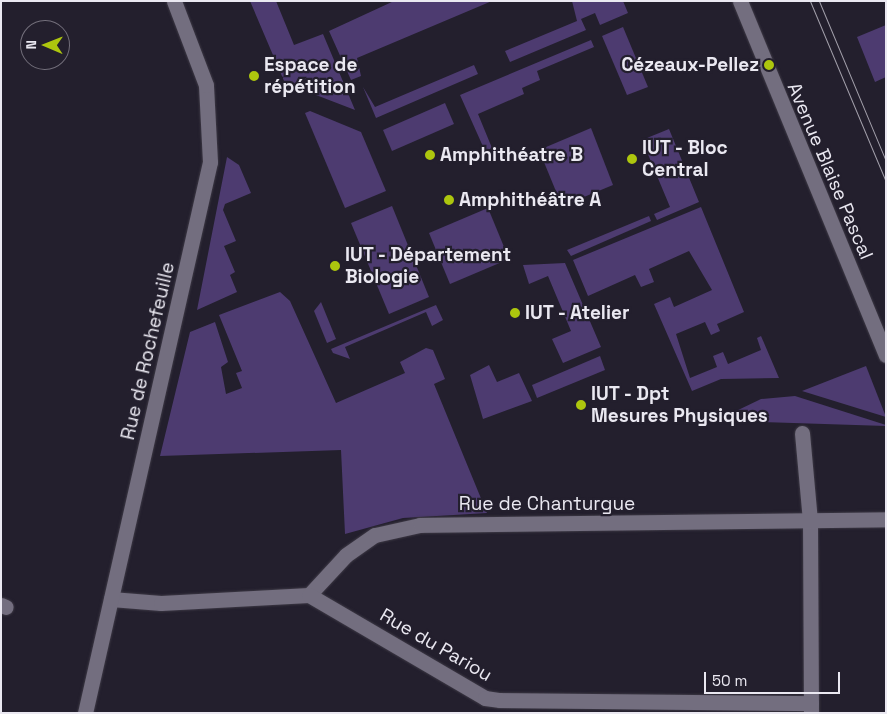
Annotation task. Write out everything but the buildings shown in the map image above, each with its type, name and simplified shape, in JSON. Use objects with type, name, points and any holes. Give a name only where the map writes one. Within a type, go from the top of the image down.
[{"type":"street","name":"Rue de Rochefeuille","points":[[85,713],[210,162],[206,85],[174,1]]},
{"type":"street","name":"Avenue Blaise Pascal","points":[[740,1],[882,338],[886,355]]},
{"type":"street","points":[[802,433],[810,521],[811,708]]},
{"type":"street","name":"Rue de Chanturgue","points":[[310,595],[346,555],[375,534],[420,525],[886,519]]},
{"type":"street","points":[[111,599],[162,603],[310,595]]},
{"type":"street","name":"Rue du Pariou","points":[[310,595],[485,698],[811,708]]},
{"type":"shaded area","points":[[250,1],[276,1],[294,45],[323,34],[355,110],[316,95],[308,78],[287,88]]},
{"type":"shaded area","points":[[394,1],[492,1],[357,58],[361,76],[351,80],[329,31]]},
{"type":"shaded area","points":[[572,1],[623,1],[628,13],[600,25],[595,13],[581,19],[586,30],[510,62],[505,51],[577,21]]},
{"type":"shaded area","points":[[886,25],[886,77],[875,82],[857,37]]},
{"type":"shaded area","points":[[623,27],[648,87],[627,95],[602,36]]},
{"type":"shaded area","points":[[591,40],[594,47],[537,71],[540,80],[522,88],[524,94],[478,114],[492,148],[485,151],[460,95]]},
{"type":"shaded area","points":[[474,65],[478,74],[376,118],[363,87],[375,107]]},
{"type":"shaded area","points":[[445,103],[454,124],[392,151],[383,130]]},
{"type":"shaded area","points":[[310,111],[361,132],[386,191],[345,208],[305,113]]},
{"type":"shaded area","points":[[591,128],[613,185],[562,206],[539,150]]},
{"type":"shaded area","points":[[669,129],[699,202],[657,220],[654,214],[670,207],[642,140]]},
{"type":"shaded area","points":[[227,157],[239,165],[251,193],[225,204],[223,210],[236,241],[224,246],[235,272],[230,275],[237,292],[197,310]]},
{"type":"shaded area","points":[[392,206],[429,297],[389,314],[351,223]]},
{"type":"shaded area","points":[[701,207],[744,312],[717,324],[720,331],[711,335],[705,322],[676,334],[690,378],[717,367],[713,356],[723,352],[728,364],[761,350],[757,338],[761,336],[779,378],[721,379],[692,391],[654,304],[670,297],[674,307],[712,290],[689,251],[649,269],[654,282],[641,287],[635,275],[588,296],[573,260]]},
{"type":"shaded area","points":[[488,208],[509,259],[450,284],[429,233]]},
{"type":"shaded area","points":[[649,216],[651,221],[571,256],[567,250]]},
{"type":"shaded area","points":[[565,263],[601,347],[563,363],[552,339],[571,331],[548,276],[529,284],[523,265]]},
{"type":"shaded area","points":[[280,292],[290,301],[336,403],[405,373],[400,362],[426,348],[433,350],[445,379],[434,384],[487,513],[403,518],[345,534],[341,450],[160,456],[190,332],[215,322],[228,362],[221,367],[226,394],[242,388],[236,373],[242,371],[219,315]]},
{"type":"shaded area","points":[[321,302],[336,339],[327,343],[314,311]]},
{"type":"shaded area","points":[[436,305],[443,320],[432,326],[426,312],[345,347],[350,359],[333,353],[331,349]]},
{"type":"shaded area","points":[[600,356],[605,370],[537,398],[532,385]]},
{"type":"shaded area","points":[[489,365],[497,382],[519,373],[532,401],[483,419],[470,375]]},
{"type":"shaded area","points":[[866,366],[886,417],[802,391]]},
{"type":"shaded area","points":[[795,396],[886,426],[734,421],[734,412],[761,399]]},
{"type":"tram line","points":[[810,1],[886,182]]},
{"type":"tram line","points":[[819,1],[886,161]]},
{"type":"place","name":"Cézeaux-Pellez","points":[[769,65]]},
{"type":"place","name":"Espace de répétition","points":[[254,76]]},
{"type":"place","name":"Amphithéatre B","points":[[430,155]]},
{"type":"place","name":"IUT - Bloc Central","points":[[632,159]]},
{"type":"place","name":"Amphithéâtre A","points":[[449,200]]},
{"type":"place","name":"IUT - Département Biologie","points":[[335,266]]},
{"type":"place","name":"IUT - Atelier","points":[[515,313]]},
{"type":"place","name":"IUT - Dpt Mesures Physiques","points":[[581,405]]}]
